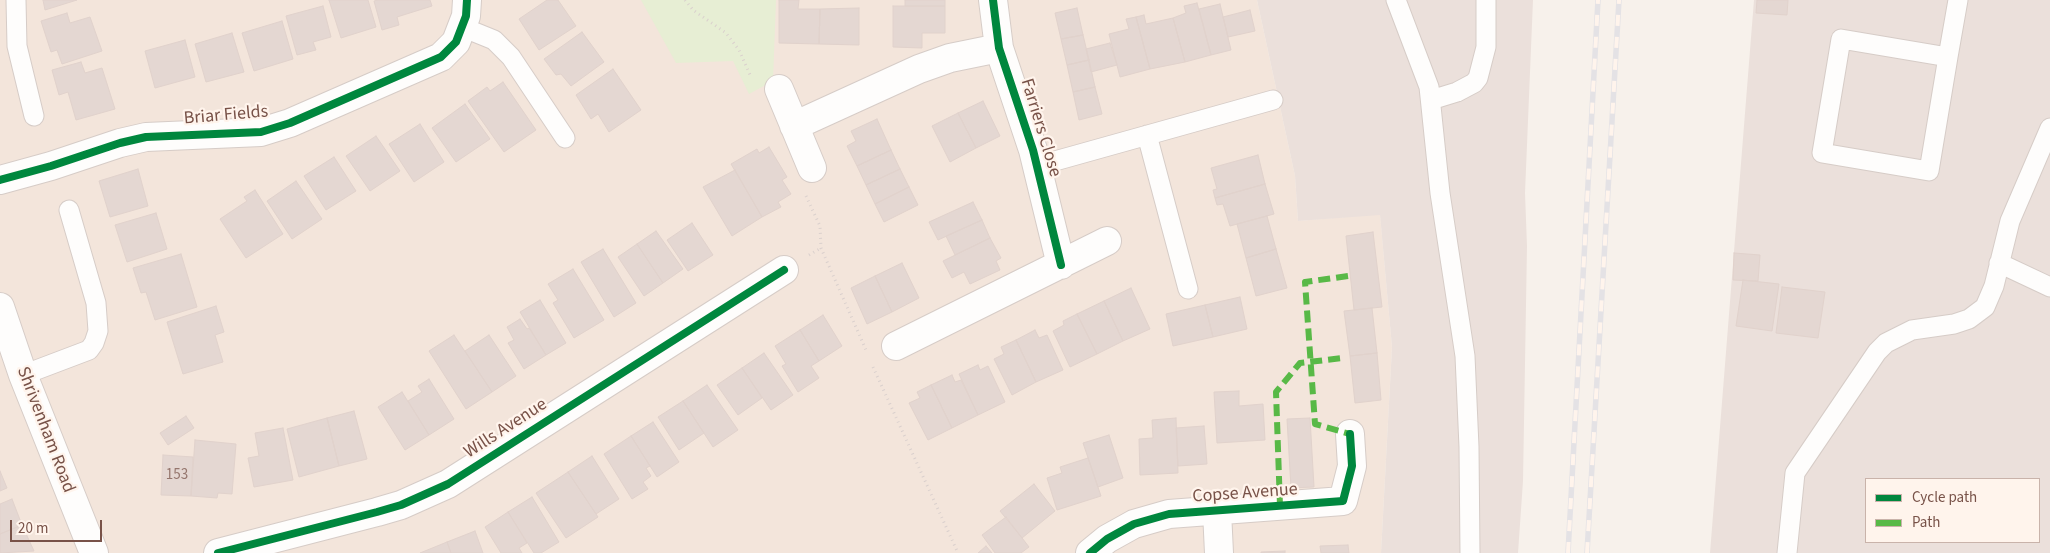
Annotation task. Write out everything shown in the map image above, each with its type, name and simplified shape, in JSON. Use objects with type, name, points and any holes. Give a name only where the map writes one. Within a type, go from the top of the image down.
[{"type":"street","name":"Briar Fields","points":[[0,180],[52,166],[111,145],[146,137],[261,132],[290,123],[441,57],[456,42],[466,16],[467,0]]},
{"type":"street","name":"Farriers Close","points":[[993,0],[999,48],[1037,166],[1061,265]]},
{"type":"street","points":[[794,126],[919,69],[950,58],[999,48]]},
{"type":"street","points":[[766,85],[794,126],[808,180]]},
{"type":"street","points":[[896,346],[1107,241]]},
{"type":"street","name":"Wills Avenue","points":[[218,553],[401,505],[448,484],[784,270]]},
{"type":"street","name":"Shrivenham Road","points":[[0,306],[23,375],[94,553]]},
{"type":"street","name":"Copse Avenue","points":[[1090,553],[1107,539],[1152,517],[1169,514],[1343,502],[1352,466],[1350,434]]},
{"type":"street","name":"Copse Avenue","points":[[1217,511],[1219,553]]},
{"type":"lane","points":[[16,0],[8,22],[17,46],[34,116]]},
{"type":"lane","points":[[1396,0],[1430,87],[1440,193],[1465,356],[1469,447],[1470,553]]},
{"type":"lane","points":[[1431,100],[1466,88],[1474,84],[1478,78],[1486,47],[1486,0]]},
{"type":"lane","points":[[1948,57],[1841,39],[1822,153],[1929,171],[1958,0]]},
{"type":"lane","points":[[462,27],[494,40],[511,57],[565,138]]},
{"type":"lane","name":"Farriers Close","points":[[1037,166],[1273,100]]},
{"type":"lane","points":[[1787,553],[1795,473],[1869,363],[1886,344],[1912,330],[1954,324],[1969,319],[1986,307],[1994,286],[2010,221],[2050,128]]},
{"type":"lane","points":[[1148,135],[1188,289]]},
{"type":"lane","points":[[23,375],[83,354],[94,343],[98,324],[96,303],[69,210]]},
{"type":"lane","points":[[1999,263],[2050,287]]},
{"type":"path","points":[[685,0],[693,10],[726,33],[766,85]]},
{"type":"path","points":[[808,180],[820,226],[821,248],[867,352]]},
{"type":"path","points":[[871,361],[958,553]]},
{"type":"shaded area","points":[[0,0],[1257,0],[1295,176],[1298,221],[1380,214],[1392,347],[1381,553],[0,553]]},
{"type":"shaded area","points":[[1257,0],[1533,0],[1525,193],[1527,246],[1523,481],[1518,553],[1381,553],[1392,347],[1380,215],[1298,221],[1295,176]]},
{"type":"shaded area","points":[[1754,0],[2050,0],[2050,553],[1710,553]]},
{"type":"green space","points":[[641,0],[776,0],[773,81],[749,94],[733,61],[676,63]]},
{"type":"building","points":[[43,0],[77,0],[45,10]]},
{"type":"building","points":[[329,0],[368,0],[376,27],[341,38]]},
{"type":"building","points":[[430,0],[432,6],[397,17],[399,25],[382,30],[374,1]]},
{"type":"building","points":[[547,0],[558,0],[576,26],[539,50],[519,19]]},
{"type":"building","points":[[779,0],[799,0],[798,9],[820,9],[819,44],[779,43]]},
{"type":"building","points":[[905,0],[945,0],[945,6],[905,6]]},
{"type":"building","points":[[1757,0],[1788,0],[1787,15],[1756,13]]},
{"type":"building","points":[[1197,3],[1211,55],[1185,62],[1173,18],[1186,13],[1184,6]]},
{"type":"building","points":[[1220,4],[1231,50],[1211,55],[1199,9]]},
{"type":"building","points":[[323,6],[331,37],[313,42],[316,50],[297,55],[286,16]]},
{"type":"building","points":[[893,6],[945,6],[945,33],[922,33],[922,48],[893,47]]},
{"type":"building","points":[[859,8],[859,45],[819,44],[820,9]]},
{"type":"building","points":[[1077,8],[1083,35],[1061,39],[1055,13]]},
{"type":"building","points":[[1250,10],[1255,31],[1228,37],[1223,17]]},
{"type":"building","points":[[67,13],[70,23],[90,17],[102,51],[62,64],[57,50],[51,52],[41,21]]},
{"type":"building","points":[[1144,15],[1146,24],[1173,18],[1185,62],[1150,69],[1136,17]]},
{"type":"building","points":[[1136,17],[1150,69],[1120,77],[1109,34],[1129,29],[1126,19]]},
{"type":"building","points":[[282,21],[293,59],[254,71],[242,33]]},
{"type":"building","points":[[582,32],[604,62],[571,86],[561,74],[556,75],[544,59]]},
{"type":"building","points":[[232,33],[244,72],[206,82],[195,44]]},
{"type":"building","points":[[1083,35],[1089,60],[1067,65],[1061,39]]},
{"type":"building","points":[[185,40],[195,77],[155,88],[145,51]]},
{"type":"building","points":[[1110,43],[1117,65],[1091,72],[1086,49]]},
{"type":"building","points":[[1089,60],[1095,87],[1073,92],[1067,65]]},
{"type":"building","points":[[81,62],[85,73],[102,68],[115,109],[76,120],[68,92],[59,95],[52,70]]},
{"type":"building","points":[[613,69],[641,110],[609,132],[598,114],[591,119],[576,95]]},
{"type":"building","points":[[503,82],[536,130],[504,152],[468,101],[487,87],[490,91]]},
{"type":"building","points":[[1095,87],[1102,114],[1079,120],[1073,92]]},
{"type":"building","points":[[983,101],[1000,136],[976,148],[958,113]]},
{"type":"building","points":[[465,104],[490,139],[456,162],[432,128]]},
{"type":"building","points":[[958,113],[976,148],[950,162],[932,126]]},
{"type":"building","points":[[877,119],[891,150],[857,166],[847,146],[856,141],[851,131]]},
{"type":"building","points":[[420,124],[444,162],[414,182],[389,144]]},
{"type":"building","points":[[376,136],[400,171],[370,191],[346,156]]},
{"type":"building","points":[[769,147],[787,177],[782,180],[791,194],[778,202],[781,207],[762,217],[731,164],[757,149],[759,153]]},
{"type":"building","points":[[891,150],[900,169],[866,185],[857,166]]},
{"type":"building","points":[[1258,155],[1265,184],[1215,198],[1213,190],[1217,189],[1211,168]]},
{"type":"building","points":[[334,157],[356,191],[326,210],[304,176]]},
{"type":"building","points":[[138,169],[148,206],[110,217],[99,181]]},
{"type":"building","points":[[900,169],[909,187],[875,204],[866,185]]},
{"type":"building","points":[[735,170],[762,217],[732,236],[703,187]]},
{"type":"building","points":[[296,181],[322,219],[292,239],[267,201]]},
{"type":"building","points":[[1265,184],[1274,214],[1230,226],[1223,204],[1217,205],[1215,198]]},
{"type":"building","points":[[909,187],[918,205],[884,222],[875,204]]},
{"type":"building","points":[[255,190],[283,234],[246,258],[220,219],[247,201],[244,197]]},
{"type":"building","points":[[973,202],[982,220],[938,240],[929,222]]},
{"type":"building","points":[[156,213],[167,249],[127,262],[115,225]]},
{"type":"building","points":[[1267,216],[1276,249],[1246,258],[1237,224]]},
{"type":"building","points":[[982,220],[990,238],[955,255],[946,236]]},
{"type":"building","points":[[692,223],[713,255],[688,271],[667,240]]},
{"type":"building","points":[[656,231],[683,269],[663,283],[637,244]]},
{"type":"building","points":[[1373,232],[1382,307],[1354,310],[1346,236]]},
{"type":"building","points":[[990,238],[1001,258],[996,261],[1000,270],[970,284],[964,272],[952,278],[943,261]]},
{"type":"building","points":[[637,244],[663,283],[644,296],[618,257]]},
{"type":"building","points":[[603,249],[636,303],[614,317],[581,262]]},
{"type":"building","points":[[1276,249],[1287,288],[1256,296],[1246,258]]},
{"type":"building","points":[[1734,253],[1760,255],[1758,281],[1733,280]]},
{"type":"building","points":[[181,254],[197,307],[155,320],[146,292],[141,293],[133,268]]},
{"type":"building","points":[[902,263],[919,298],[892,312],[875,276]]},
{"type":"building","points":[[573,269],[604,320],[574,338],[553,303],[558,300],[548,284]]},
{"type":"building","points":[[875,276],[892,312],[867,324],[851,288]]},
{"type":"building","points":[[1743,280],[1779,284],[1772,331],[1736,326]]},
{"type":"building","points":[[1782,287],[1825,292],[1818,338],[1776,333]]},
{"type":"building","points":[[1131,288],[1150,329],[1123,341],[1104,301]]},
{"type":"building","points":[[1240,297],[1247,329],[1213,337],[1205,305]]},
{"type":"building","points":[[540,300],[566,343],[546,355],[520,312]]},
{"type":"building","points":[[1104,301],[1123,341],[1097,354],[1077,314]]},
{"type":"building","points":[[1205,305],[1213,337],[1173,346],[1166,314]]},
{"type":"building","points":[[216,306],[224,332],[215,335],[223,362],[183,374],[167,322]]},
{"type":"building","points":[[1372,308],[1377,353],[1350,356],[1344,311]]},
{"type":"building","points":[[1077,314],[1097,354],[1070,367],[1053,331],[1064,325],[1063,321]]},
{"type":"building","points":[[823,315],[842,346],[819,361],[800,330]]},
{"type":"building","points":[[520,319],[527,329],[529,328],[546,355],[524,369],[508,343],[514,340],[507,327]]},
{"type":"building","points":[[800,330],[819,361],[811,366],[819,378],[798,392],[782,366],[786,364],[775,346]]},
{"type":"building","points":[[1035,330],[1039,338],[1047,335],[1063,370],[1036,382],[1016,340]]},
{"type":"building","points":[[454,335],[492,392],[466,409],[429,351]]},
{"type":"building","points":[[489,335],[516,376],[492,392],[465,351]]},
{"type":"building","points":[[1016,340],[1036,382],[1012,395],[994,359],[1004,354],[1001,347]]},
{"type":"building","points":[[764,353],[793,395],[771,410],[742,368]]},
{"type":"building","points":[[1377,353],[1381,400],[1355,403],[1350,356]]},
{"type":"building","points":[[978,365],[980,370],[988,366],[1005,402],[978,415],[959,374]]},
{"type":"building","points":[[742,368],[762,398],[738,415],[717,385]]},
{"type":"building","points":[[952,375],[955,382],[961,380],[978,415],[952,428],[931,385]]},
{"type":"building","points":[[429,379],[454,419],[429,435],[408,401],[422,392],[418,386]]},
{"type":"building","points":[[707,385],[738,430],[713,447],[683,401]]},
{"type":"building","points":[[931,385],[952,428],[928,440],[909,403],[920,398],[917,392]]},
{"type":"building","points":[[1239,391],[1239,406],[1263,404],[1265,440],[1217,443],[1214,392]]},
{"type":"building","points":[[402,392],[429,435],[405,450],[378,407]]},
{"type":"building","points":[[683,401],[704,433],[679,450],[658,417]]},
{"type":"building","points":[[354,411],[367,459],[339,466],[327,418]]},
{"type":"building","points":[[186,416],[194,428],[168,445],[160,433]]},
{"type":"building","points":[[327,418],[339,466],[299,477],[287,429]]},
{"type":"building","points":[[1176,418],[1178,473],[1140,475],[1139,439],[1153,438],[1152,420]]},
{"type":"building","points":[[1310,418],[1314,487],[1291,488],[1287,419]]},
{"type":"building","points":[[653,422],[679,462],[657,477],[631,436]]},
{"type":"building","points":[[1204,426],[1207,464],[1178,466],[1176,428]]},
{"type":"building","points":[[283,428],[293,480],[254,487],[248,458],[259,456],[255,433]]},
{"type":"building","points":[[1109,435],[1123,478],[1098,487],[1083,443]]},
{"type":"building","points":[[631,436],[650,466],[646,468],[651,476],[643,482],[648,489],[632,499],[604,454]]},
{"type":"building","points":[[195,440],[236,444],[232,494],[218,493],[217,498],[191,496]]},
{"type":"building","points":[[163,455],[193,457],[191,496],[161,495]]},
{"type":"building","points":[[592,456],[619,499],[596,514],[568,472]]},
{"type":"building","points":[[1088,458],[1101,496],[1057,510],[1047,478],[1062,473],[1060,467]]},
{"type":"building","points":[[0,471],[7,488],[0,491]]},
{"type":"building","points":[[568,472],[598,517],[566,538],[536,493]]},
{"type":"building","points":[[1034,484],[1055,511],[1022,538],[1000,511]]},
{"type":"building","points":[[532,497],[559,542],[541,553],[534,553],[508,512]]},
{"type":"building","points":[[12,499],[22,525],[0,534],[0,504]]},
{"type":"building","points":[[508,512],[527,543],[519,548],[522,553],[501,553],[485,527]]},
{"type":"building","points":[[1006,517],[1029,547],[1021,553],[995,553],[982,535]]},
{"type":"building","points":[[22,525],[34,551],[0,553],[0,534]]},
{"type":"building","points":[[475,531],[483,553],[451,553],[447,542]]},
{"type":"building","points":[[447,542],[451,553],[420,553]]},
{"type":"building","points":[[1348,545],[1349,553],[1321,553],[1320,546]]},
{"type":"building","points":[[986,546],[992,553],[978,553]]},
{"type":"building","points":[[1285,551],[1285,553],[1261,553],[1261,552]]},
{"type":"railway","points":[[1568,553],[1598,0]]},
{"type":"railway","points":[[1587,553],[1619,0]]},
{"type":"marked path","points":[[1348,276],[1305,282],[1315,424],[1350,434]]},
{"type":"marked path","points":[[1280,506],[1276,392],[1300,363],[1343,358]]},
{"type":"cycle path","points":[[0,180],[51,166],[120,143],[146,137],[261,132],[290,123],[441,57],[456,42],[466,16],[467,0]]},
{"type":"cycle path","points":[[993,0],[999,48],[1033,150],[1061,265]]},
{"type":"cycle path","points":[[218,553],[401,505],[448,484],[784,270]]},
{"type":"cycle path","points":[[1090,553],[1107,539],[1134,524],[1169,514],[1343,501],[1352,466],[1350,434]]}]
